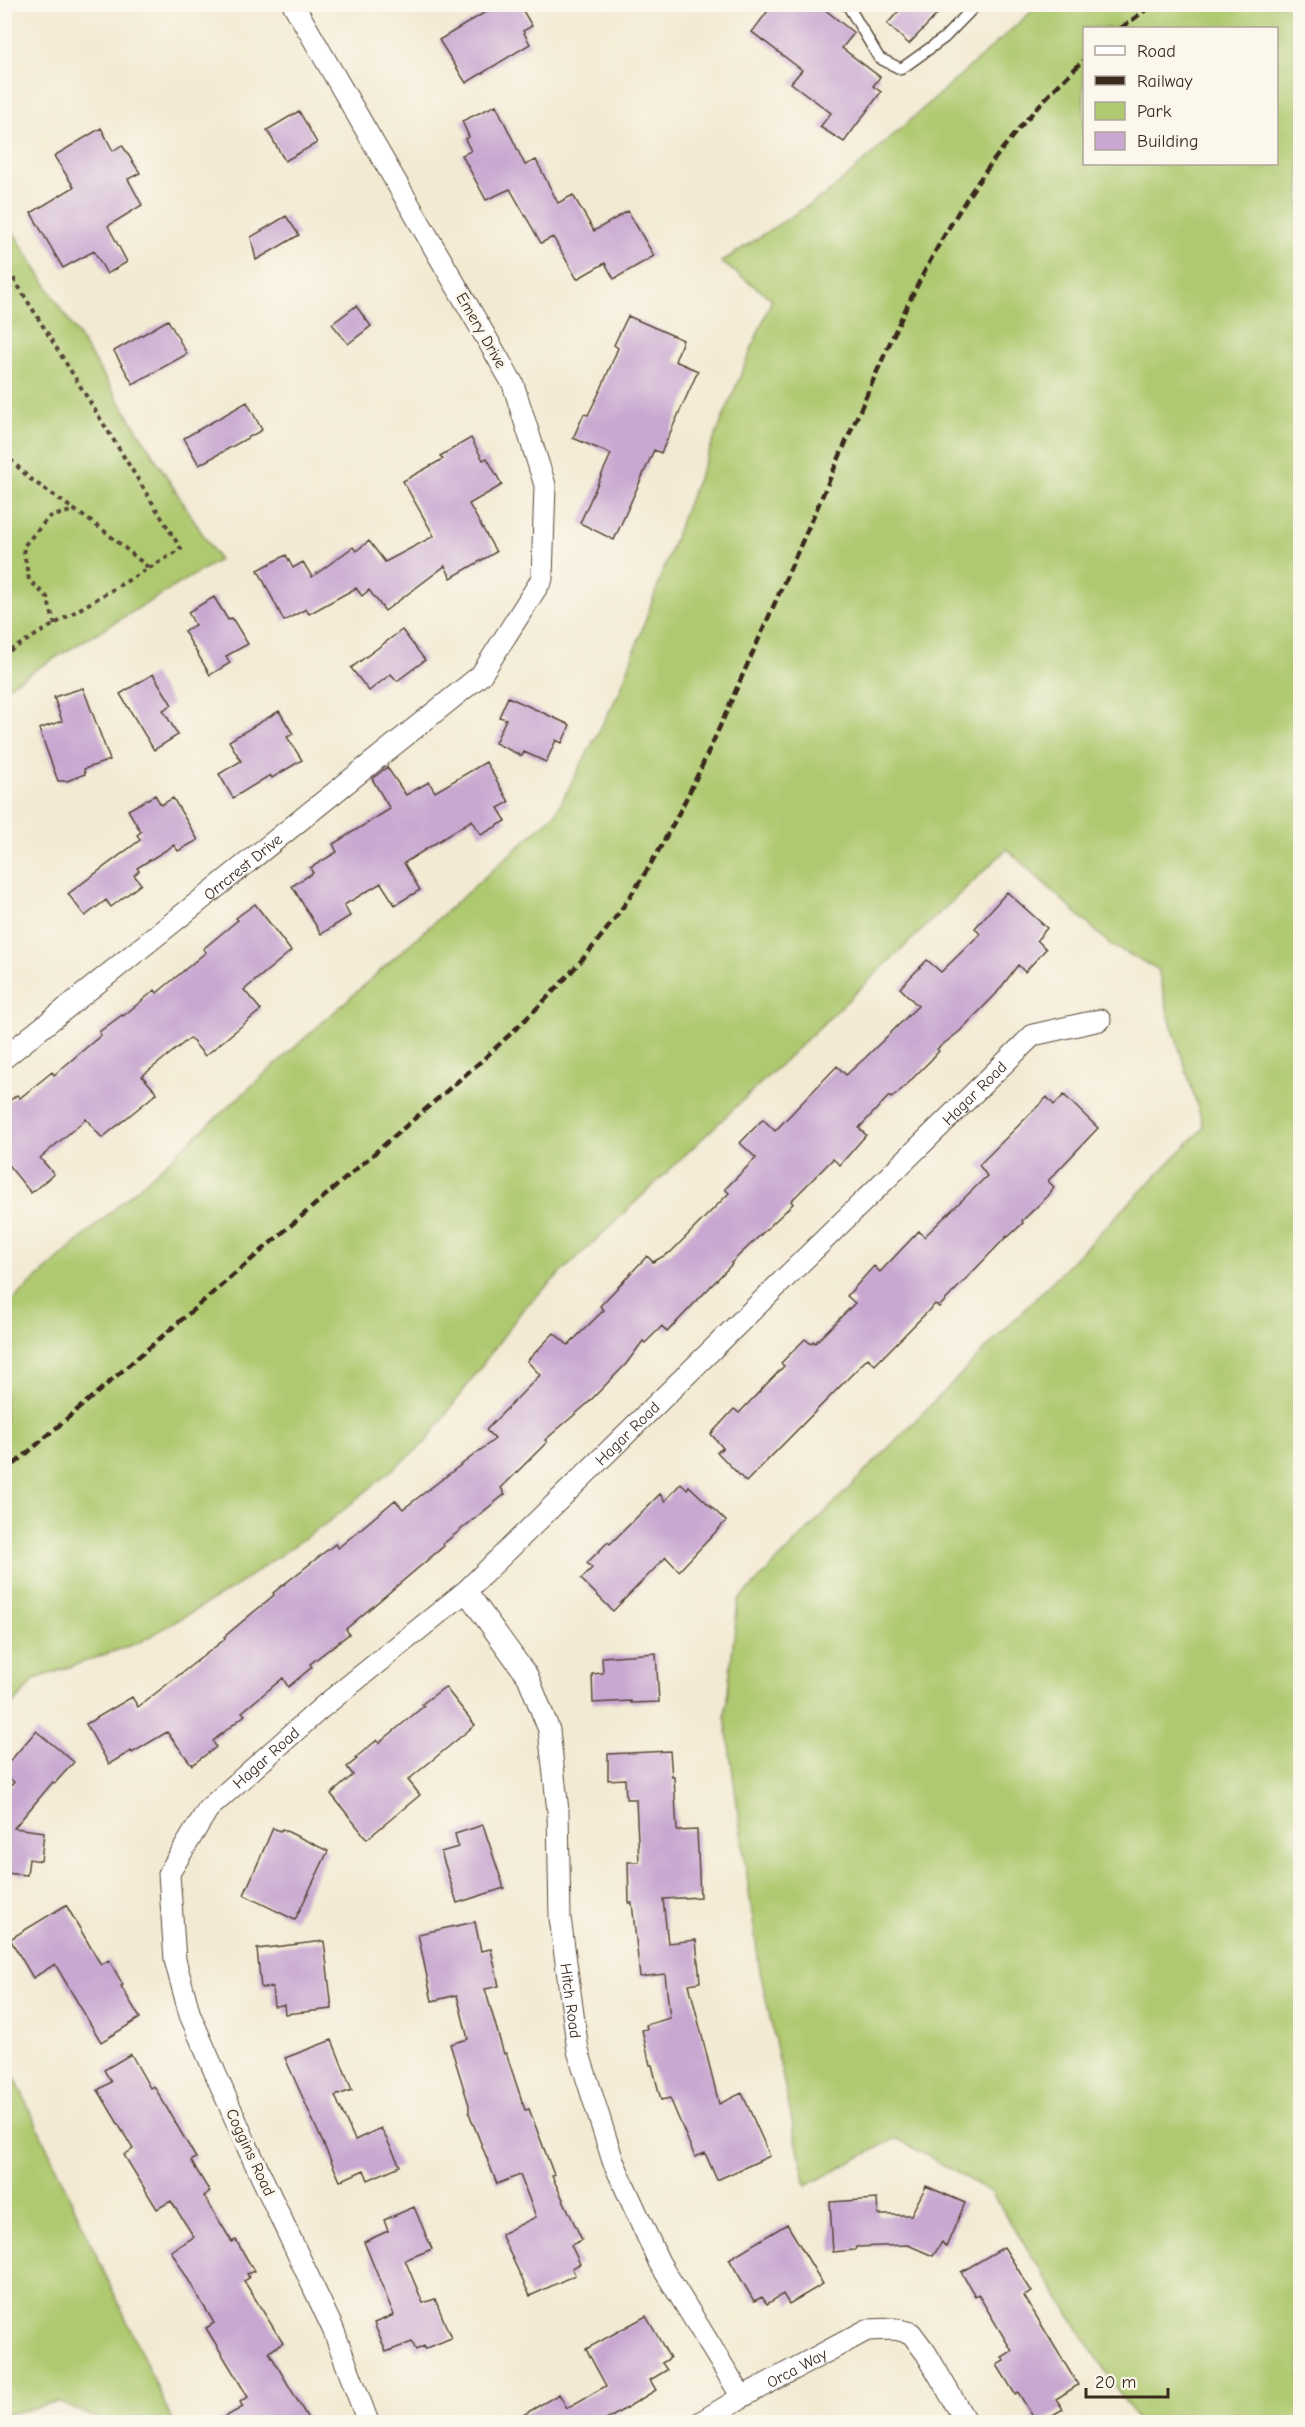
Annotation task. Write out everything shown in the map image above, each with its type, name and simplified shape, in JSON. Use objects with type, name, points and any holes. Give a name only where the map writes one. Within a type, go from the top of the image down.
[{"type":"street","name":"Emery Drive","points":[[293,4],[513,384],[545,485],[542,579],[481,675]]},
{"type":"street","name":"Orrcrest Drive","points":[[4,1058],[481,675]]},
{"type":"street","name":"Hagar Road","points":[[169,1873],[208,1809],[320,1709],[466,1591],[1033,1035],[1100,1020]]},
{"type":"street","name":"Hitch Road","points":[[466,1591],[528,1677],[549,1730],[558,1811],[560,1918],[578,2051],[613,2162],[659,2262],[742,2397]]},
{"type":"street","name":"Coggins Road","points":[[169,1873],[175,1960],[189,2016],[333,2329],[368,2422]]},
{"type":"street","name":"Orca Way","points":[[702,2422],[742,2397],[867,2330],[895,2329],[911,2333],[926,2352],[966,2422]]},
{"type":"lane","points":[[847,4],[879,58],[901,69],[944,38],[977,5]]},
{"type":"path","points":[[4,263],[181,549],[4,654]]},
{"type":"path","points":[[4,453],[29,478],[150,568]]},
{"type":"path","points":[[55,625],[47,597],[29,579],[23,547],[49,517],[75,510]]},
{"type":"green space","points":[[1040,4],[1300,5],[1300,2422],[1138,2422],[991,2192],[896,2138],[806,2186],[760,1971],[725,1716],[738,1601],[1204,1127],[1168,1013],[1158,969],[1112,946],[1007,849],[523,1309],[426,1442],[335,1517],[230,1590],[140,1642],[35,1679],[5,1714],[5,1307],[555,814],[620,691],[685,510],[772,299],[721,262],[832,190]]},
{"type":"green space","points":[[5,219],[219,560],[4,688]]},
{"type":"green space","points":[[5,2056],[173,2422],[105,2422],[59,2402],[5,2415]]},
{"type":"building","points":[[499,4],[519,4],[532,26],[523,31],[530,44],[466,83],[439,40]]},
{"type":"building","points":[[773,4],[818,4],[854,33],[842,48],[880,77],[873,86],[881,92],[844,142],[820,127],[831,113],[791,83],[802,70],[752,32]]},
{"type":"building","points":[[905,4],[947,4],[909,44],[887,24]]},
{"type":"building","points":[[496,105],[525,165],[536,160],[558,203],[573,195],[594,231],[628,211],[654,256],[614,279],[605,263],[577,279],[553,237],[541,243],[510,189],[486,200],[462,155],[471,151],[465,139],[469,137],[462,121]]},
{"type":"building","points":[[299,111],[317,143],[285,161],[267,130]]},
{"type":"building","points":[[101,128],[113,151],[122,145],[140,173],[128,179],[142,205],[108,226],[127,262],[107,274],[94,251],[63,268],[31,213],[74,187],[54,156]]},
{"type":"building","points":[[286,216],[299,235],[256,260],[251,237]]},
{"type":"building","points":[[356,306],[371,326],[348,344],[332,324]]},
{"type":"building","points":[[628,316],[683,340],[675,361],[698,371],[661,453],[654,450],[614,540],[580,523],[611,454],[573,438],[584,414],[588,415],[601,389],[618,348],[614,345]]},
{"type":"building","points":[[168,320],[187,354],[133,384],[114,351]]},
{"type":"building","points":[[247,402],[262,430],[199,465],[184,438]]},
{"type":"building","points":[[471,438],[483,460],[487,458],[502,485],[469,504],[496,552],[451,578],[445,566],[385,611],[369,590],[362,596],[356,588],[309,614],[306,609],[284,621],[258,570],[286,555],[293,568],[303,562],[312,577],[353,547],[356,551],[369,541],[385,562],[434,536],[403,481],[443,459],[440,456]]},
{"type":"building","points":[[214,597],[228,620],[232,618],[248,644],[226,656],[230,663],[210,675],[184,631],[195,625],[188,612]]},
{"type":"building","points":[[402,630],[425,660],[397,681],[391,674],[369,691],[351,668]]},
{"type":"building","points":[[153,674],[172,705],[163,710],[178,735],[154,750],[120,694]]},
{"type":"building","points":[[83,688],[110,760],[84,769],[85,774],[67,781],[58,781],[39,729],[62,721],[54,697]]},
{"type":"building","points":[[508,697],[570,725],[562,743],[556,740],[546,762],[524,752],[522,756],[495,743],[506,719],[499,717]]},
{"type":"building","points":[[279,711],[293,734],[287,737],[302,760],[272,778],[270,775],[233,798],[219,774],[241,761],[229,741]]},
{"type":"building","points":[[486,762],[509,802],[498,808],[506,821],[481,835],[472,820],[404,863],[420,890],[395,905],[381,883],[344,905],[350,916],[321,934],[292,886],[313,873],[310,868],[337,852],[333,844],[390,809],[372,779],[387,767],[406,795],[429,782],[435,792]]},
{"type":"building","points":[[155,795],[161,805],[173,798],[198,840],[178,851],[174,845],[137,868],[139,871],[134,875],[141,884],[111,907],[106,900],[85,916],[68,894],[140,840],[137,835],[141,832],[128,810]]},
{"type":"building","points":[[1007,892],[1047,928],[1037,940],[1046,949],[1025,972],[1018,965],[996,994],[960,1031],[937,1049],[939,1051],[898,1093],[891,1098],[889,1096],[859,1128],[866,1135],[840,1165],[833,1159],[791,1201],[793,1204],[731,1263],[667,1332],[662,1326],[645,1343],[643,1341],[626,1364],[587,1404],[545,1440],[547,1442],[501,1488],[505,1494],[443,1544],[444,1546],[346,1629],[349,1634],[310,1664],[312,1667],[288,1687],[283,1678],[242,1712],[245,1715],[213,1741],[216,1747],[192,1765],[167,1732],[109,1764],[86,1724],[132,1697],[138,1707],[225,1639],[224,1637],[274,1595],[273,1593],[335,1544],[338,1548],[395,1500],[403,1509],[495,1439],[486,1430],[540,1375],[527,1361],[554,1333],[568,1345],[604,1310],[600,1306],[647,1256],[653,1262],[671,1252],[729,1193],[725,1189],[756,1158],[740,1143],[763,1119],[775,1131],[837,1066],[846,1075],[865,1058],[918,1006],[900,988],[927,960],[941,972],[980,934],[975,928]]},
{"type":"building","points":[[255,904],[291,951],[244,990],[261,1010],[205,1056],[190,1038],[142,1076],[157,1093],[102,1138],[86,1119],[40,1158],[54,1174],[31,1193],[4,1160],[4,1105],[17,1095],[20,1098],[52,1072],[54,1075],[101,1035],[99,1032],[155,990],[157,993],[206,952],[203,949],[238,920],[236,918]]},
{"type":"building","points":[[1064,1095],[1098,1128],[1048,1181],[1054,1187],[1048,1196],[939,1307],[935,1304],[875,1365],[868,1358],[746,1482],[717,1452],[723,1448],[711,1434],[734,1409],[739,1413],[784,1366],[781,1363],[805,1339],[811,1344],[813,1341],[815,1343],[855,1303],[847,1296],[874,1266],[880,1272],[919,1231],[924,1237],[987,1176],[979,1165],[1047,1097],[1054,1105]]},
{"type":"building","points":[[681,1483],[687,1489],[689,1486],[726,1521],[679,1571],[666,1557],[613,1611],[581,1579],[592,1568],[587,1563],[608,1542],[610,1544],[660,1494],[665,1501]]},
{"type":"building","points":[[656,1653],[659,1702],[593,1703],[592,1674],[603,1673],[602,1657]]},
{"type":"building","points":[[445,1687],[475,1725],[408,1780],[420,1795],[367,1839],[331,1794],[353,1775],[347,1767],[357,1759],[355,1758],[377,1740],[379,1743],[424,1706],[422,1704]]},
{"type":"building","points":[[36,1731],[74,1762],[55,1783],[53,1782],[14,1828],[44,1832],[41,1861],[29,1859],[27,1875],[4,1873],[4,1793],[14,1782],[4,1774],[4,1768]]},
{"type":"building","points":[[670,1751],[677,1831],[697,1830],[700,1897],[663,1899],[668,1943],[696,1940],[700,1982],[689,1984],[719,2104],[742,2093],[770,2156],[717,2180],[705,2153],[695,2157],[670,2098],[661,2100],[652,2065],[650,2065],[642,2030],[647,2029],[646,2025],[670,2018],[665,1974],[640,1977],[632,1903],[629,1903],[628,1862],[639,1862],[636,1799],[626,1799],[625,1779],[608,1780],[608,1754]]},
{"type":"building","points":[[483,1825],[504,1888],[457,1903],[441,1852],[458,1847],[455,1834]]},
{"type":"building","points":[[273,1828],[280,1831],[282,1829],[328,1851],[295,1920],[244,1895]]},
{"type":"building","points":[[66,1905],[101,1965],[109,1960],[140,2018],[101,2042],[55,1964],[33,1978],[10,1939]]},
{"type":"building","points":[[475,1922],[481,1951],[491,1949],[499,1986],[485,1989],[504,2054],[506,2053],[525,2110],[529,2109],[554,2175],[552,2176],[582,2240],[571,2245],[580,2264],[572,2268],[575,2275],[530,2296],[501,2234],[536,2217],[520,2175],[497,2184],[469,2113],[469,2105],[450,2044],[468,2039],[457,1995],[432,2001],[418,1934]]},
{"type":"building","points":[[324,1941],[332,2009],[285,2014],[284,2005],[274,2006],[272,1987],[261,1988],[257,1949]]},
{"type":"building","points":[[332,2040],[352,2090],[335,2096],[355,2140],[381,2128],[400,2166],[368,2180],[364,2170],[340,2181],[285,2058]]},
{"type":"building","points":[[131,2054],[150,2088],[154,2086],[196,2158],[191,2161],[210,2192],[204,2196],[232,2242],[236,2240],[254,2271],[247,2274],[249,2278],[244,2281],[283,2343],[269,2352],[310,2422],[216,2422],[243,2407],[240,2402],[248,2397],[206,2328],[214,2323],[171,2251],[194,2237],[171,2201],[157,2209],[124,2155],[133,2149],[98,2090],[111,2082],[104,2070]]},
{"type":"building","points":[[926,2186],[965,2203],[946,2247],[942,2242],[933,2256],[908,2245],[856,2247],[855,2250],[833,2252],[830,2202],[877,2199],[878,2215],[911,2215]]},
{"type":"building","points":[[414,2207],[432,2249],[405,2260],[423,2303],[435,2299],[451,2338],[425,2349],[424,2346],[416,2350],[412,2342],[386,2352],[374,2323],[394,2315],[364,2242],[388,2231],[384,2220]]},
{"type":"building","points":[[787,2224],[823,2284],[789,2304],[783,2294],[767,2304],[762,2297],[754,2301],[729,2259]]},
{"type":"building","points":[[1004,2247],[1032,2292],[1024,2296],[1078,2385],[1056,2399],[1063,2409],[1041,2422],[1036,2422],[1018,2392],[1015,2394],[997,2365],[1004,2361],[1002,2357],[1012,2351],[978,2294],[975,2296],[961,2272]]},
{"type":"building","points":[[646,2316],[670,2358],[662,2363],[667,2370],[650,2380],[656,2390],[603,2422],[511,2422],[559,2394],[567,2408],[606,2386],[586,2349]]},
{"type":"railway","points":[[1122,27],[1154,4]]},
{"type":"railway","points":[[4,1473],[479,1063],[558,986],[611,923],[659,850],[699,771],[886,351],[940,242],[999,153],[1031,114],[1083,61]]}]
